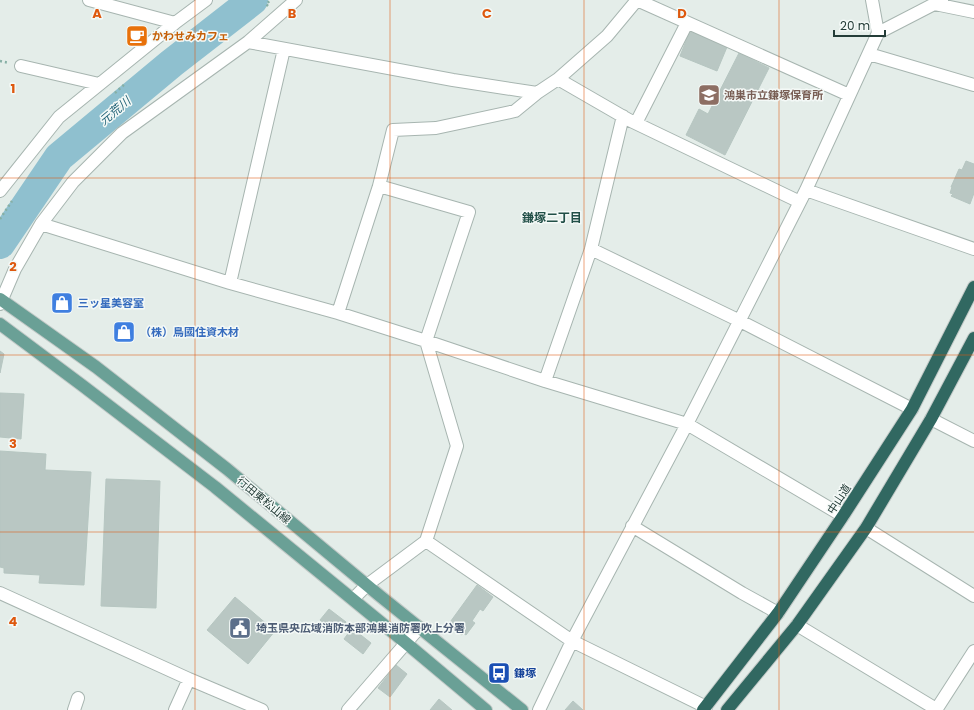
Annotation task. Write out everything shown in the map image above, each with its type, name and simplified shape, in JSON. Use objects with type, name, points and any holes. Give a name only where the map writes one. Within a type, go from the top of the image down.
[{"type":"highway","name":"中山道","points":[[704,708],[778,614],[912,409],[974,287]]},
{"type":"highway","points":[[727,710],[798,625],[866,528],[931,419],[974,338]]},
{"type":"main road","name":"行田東松山線","points":[[0,301],[96,367],[227,469],[419,628],[522,710]]},
{"type":"main road","name":"行田東松山線","points":[[0,324],[215,487],[353,599],[486,710]]},
{"type":"street","points":[[89,0],[174,23]]},
{"type":"street","points":[[0,191],[59,117],[174,23],[206,0]]},
{"type":"street","points":[[0,301],[15,269],[41,224],[73,182],[122,133],[248,42],[296,0]]},
{"type":"street","points":[[338,313],[379,186],[393,130],[436,128],[515,111],[537,93],[558,79],[607,36],[637,0],[850,95]]},
{"type":"street","points":[[539,710],[572,641],[687,424],[806,190],[878,33],[872,0]]},
{"type":"street","points":[[878,33],[939,2],[974,12]]},
{"type":"street","points":[[636,123],[687,23]]},
{"type":"street","points":[[248,42],[453,80],[537,93]]},
{"type":"street","points":[[230,283],[284,49]]},
{"type":"street","points":[[869,54],[974,85]]},
{"type":"street","points":[[21,66],[99,84]]},
{"type":"street","points":[[558,79],[636,123],[800,202]]},
{"type":"street","points":[[545,381],[591,249],[623,116]]},
{"type":"street","points":[[353,599],[367,585],[426,541],[457,446],[426,341],[469,212],[379,186]]},
{"type":"street","points":[[806,190],[974,249]]},
{"type":"street","points":[[41,224],[230,283],[338,313],[545,381],[687,424],[843,516]]},
{"type":"street","points":[[591,249],[740,321],[912,409]]},
{"type":"street","points":[[931,419],[974,441]]},
{"type":"street","points":[[632,526],[778,614]]},
{"type":"street","points":[[866,528],[974,596]]},
{"type":"street","points":[[426,541],[572,641],[704,708]]},
{"type":"street","points":[[0,593],[262,710]]},
{"type":"street","points":[[798,625],[936,710],[974,651]]},
{"type":"street","points":[[348,710],[419,628]]},
{"type":"street","points":[[175,710],[189,678]]},
{"type":"street","points":[[74,710],[78,698]]},
{"type":"path","points":[[266,4],[271,0]]},
{"type":"path","points":[[112,94],[118,90]]},
{"type":"path","points":[[0,219],[12,200]]},
{"type":"building","points":[[690,31],[727,47],[717,71],[680,56]]},
{"type":"building","points":[[739,53],[769,68],[725,155],[686,135],[699,109],[708,114]]},
{"type":"building","points":[[966,161],[974,164],[974,193],[970,204],[951,196],[953,194],[950,193],[959,169],[962,170]]},
{"type":"building","points":[[0,351],[4,354],[0,373]]},
{"type":"building","points":[[0,393],[24,394],[21,439],[0,437]]},
{"type":"building","points":[[0,451],[46,454],[45,470],[91,472],[84,585],[39,583],[40,575],[4,573],[4,568],[0,567]]},
{"type":"building","points":[[106,479],[160,481],[156,608],[101,606]]},
{"type":"building","points":[[477,585],[493,597],[483,611],[480,609],[472,621],[475,623],[466,635],[463,633],[462,635],[448,625]]},
{"type":"building","points":[[235,597],[275,631],[248,664],[207,630]]},
{"type":"building","points":[[329,609],[346,622],[337,633],[320,620]]},
{"type":"building","points":[[352,628],[371,643],[363,654],[344,639]]},
{"type":"building","points":[[396,665],[407,674],[390,697],[378,688]]},
{"type":"building","points":[[439,699],[452,710],[430,710]]},
{"type":"building","points":[[573,701],[583,710],[565,710]]},
{"type":"waterway","name":"元荒川","points":[[0,244],[59,157],[172,63],[253,0]]},
{"type":"place","name":"かわせみカフェ","points":[[137,36]]},
{"type":"place","name":"鴻巣市立鎌塚保育所","points":[[709,95]]},
{"type":"place","name":"三ッ星美容室","points":[[62,303]]},
{"type":"place","name":"（株）鳥國住資木材","points":[[124,332]]},
{"type":"place","name":"埼玉県央広域消防本部鴻巣消防署吹上分署","points":[[240,628]]},
{"type":"place","name":"鎌塚","points":[[499,673]]},
{"type":"district","name":"鎌塚二丁目","points":[[552,218]]}]
